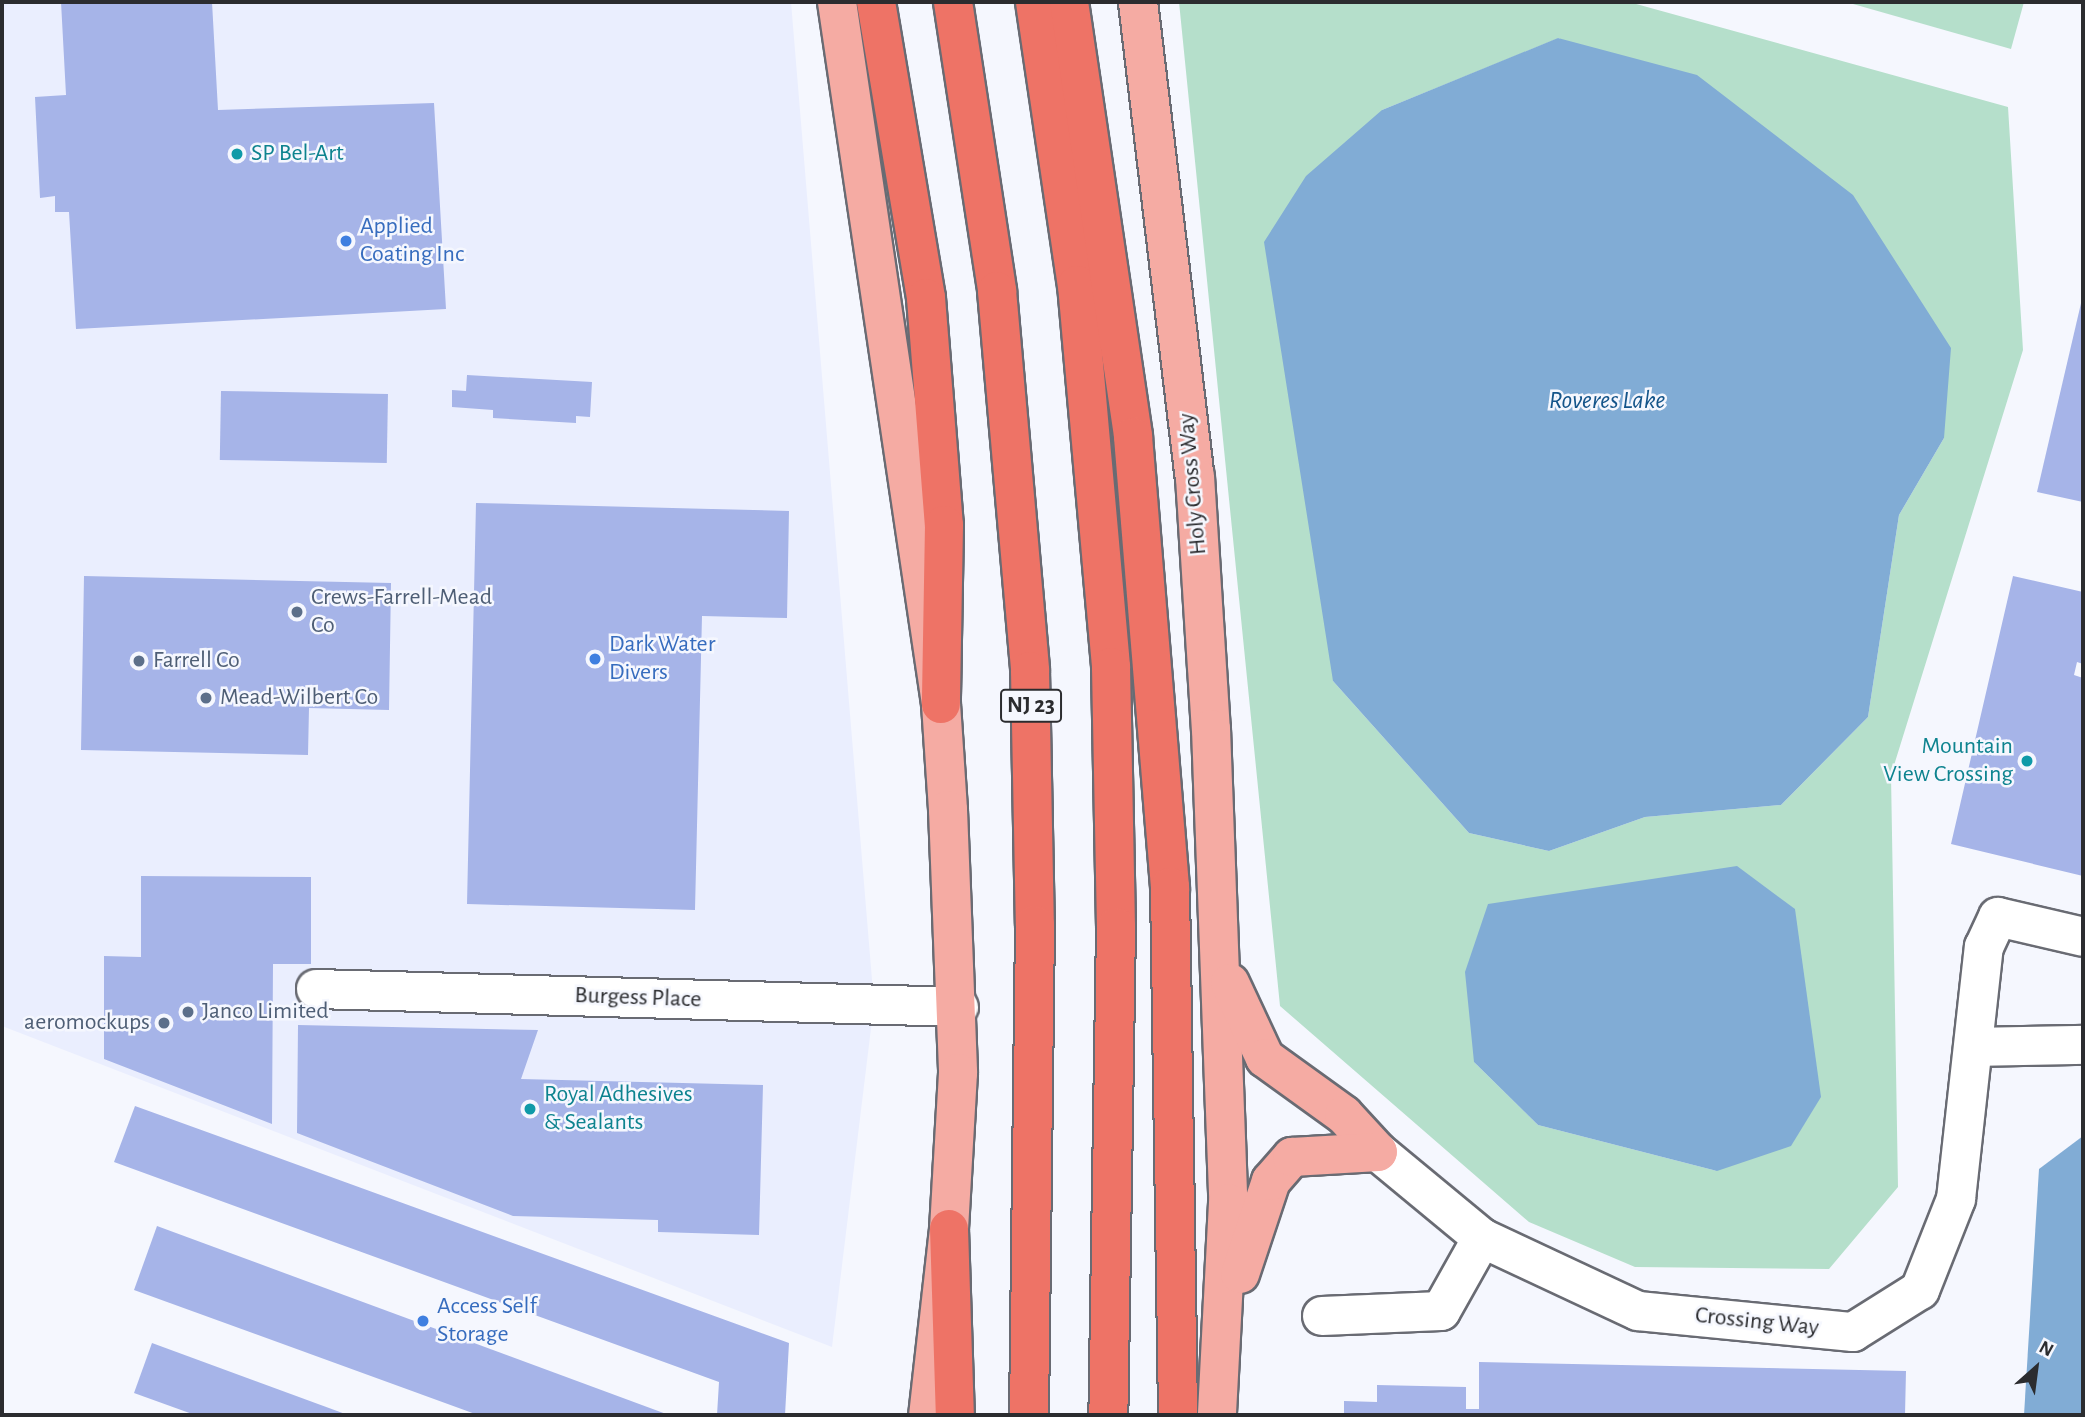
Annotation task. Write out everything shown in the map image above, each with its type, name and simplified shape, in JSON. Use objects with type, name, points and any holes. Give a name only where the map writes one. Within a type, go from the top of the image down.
[{"type":"highway","points":[[876,2],[926,298],[944,525],[941,704]]},
{"type":"highway","name":"NJ 23","points":[[953,2],[998,291],[1030,671],[1035,979],[1029,1415]]},
{"type":"highway","points":[[1035,2],[1079,298],[1111,667],[1116,927],[1108,1415]]},
{"type":"highway","points":[[1069,2],[1133,437],[1169,873],[1178,1415]]},
{"type":"highway","points":[[949,1229],[955,1415]]},
{"type":"main road","points":[[837,2],[941,704],[959,1007],[949,1229],[928,1415]]},
{"type":"main road","name":"Holy Cross Way","points":[[1138,2],[1195,477],[1223,968],[1228,1203],[1221,1362]]},
{"type":"main road","points":[[1223,968],[1265,1058],[1345,1115],[1378,1152]]},
{"type":"main road","points":[[1217,1415],[1221,1362],[1247,1241],[1271,1181],[1292,1157],[1378,1152]]},
{"type":"lane","name":"Crossing Way","points":[[1378,1152],[1482,1238],[1639,1311],[1853,1332],[1920,1290],[1956,1199],[1977,1047],[1984,947],[1998,917],[2083,937]]},
{"type":"lane","name":"Burgess Place","points":[[316,989],[959,1007]]},
{"type":"lane","points":[[1977,1047],[2083,1045]]},
{"type":"lane","points":[[1322,1316],[1441,1311],[1482,1238]]},
{"type":"shaded area","points":[[2,2],[791,2],[874,1004],[832,1347],[2,1026]]},
{"type":"green space","points":[[1179,2],[1629,2],[2008,107],[2023,350],[1891,775],[1898,1187],[1829,1269],[1635,1267],[1529,1222],[1280,1006]],"holes":[[[1559,38],[1944,438],[1899,515],[1868,717],[1781,805],[1645,817],[1549,851],[1469,833],[1333,681],[1382,110]],[[1474,1062],[1717,1171],[1538,1125]]]},
{"type":"green space","points":[[1846,2],[2024,2],[2011,49]]},
{"type":"water","name":"Roveres Lake","points":[[1558,38],[1697,75],[1853,195],[1951,348],[1944,438],[1899,515],[1868,717],[1781,805],[1645,817],[1549,851],[1469,833],[1333,681],[1264,242],[1306,176],[1382,110]]},
{"type":"water","points":[[1737,866],[1795,909],[1821,1097],[1791,1146],[1717,1171],[1538,1125],[1474,1062],[1465,972],[1488,904]]},
{"type":"water","points":[[2083,1136],[2083,1415],[2024,1415],[2039,1169]]},
{"type":"building","name":"SP Bel-Art","points":[[61,2],[212,2],[218,110],[434,103],[446,309],[76,329],[69,212],[55,212],[55,196],[40,198],[35,97],[66,95]]},
{"type":"building","points":[[2083,299],[2083,502],[2037,492]]},
{"type":"building","points":[[467,375],[592,382],[590,417],[576,416],[576,423],[493,418],[493,410],[452,407],[452,390],[466,391]]},
{"type":"building","points":[[221,391],[388,394],[387,463],[220,460]]},
{"type":"building","points":[[476,503],[789,511],[787,618],[702,616],[695,910],[467,904]]},
{"type":"building","points":[[84,576],[391,583],[389,710],[309,708],[308,755],[81,750]]},
{"type":"building","name":"Mountain View Crossing","points":[[2013,576],[2083,592],[2083,664],[2077,662],[2074,675],[2083,678],[2083,876],[1951,844]]},
{"type":"building","name":"Janco Limited","points":[[141,876],[311,877],[311,964],[273,964],[272,1124],[104,1059],[104,956],[141,957]]},
{"type":"building","name":"Royal Adhesives & Sealants","points":[[298,1025],[538,1030],[521,1079],[763,1085],[759,1235],[658,1232],[658,1220],[513,1216],[297,1133]]},
{"type":"building","points":[[135,1106],[789,1343],[785,1415],[717,1415],[719,1382],[114,1162]]},
{"type":"building","points":[[157,1226],[669,1415],[478,1415],[134,1290]]},
{"type":"building","points":[[152,1343],[348,1415],[195,1415],[134,1393]]},
{"type":"building","points":[[1479,1362],[1906,1371],[1905,1415],[1344,1415],[1344,1401],[1377,1402],[1377,1385],[1466,1387],[1466,1409],[1479,1409]]},
{"type":"place","name":"SP Bel-Art","points":[[237,154]]},
{"type":"place","name":"Applied Coating Inc","points":[[346,241]]},
{"type":"place","name":"Crews-Farrell-Mead Co","points":[[297,612]]},
{"type":"place","name":"Dark Water Divers","points":[[595,659]]},
{"type":"place","name":"Farrell Co","points":[[139,661]]},
{"type":"place","name":"Mead-Wilbert Co","points":[[206,698]]},
{"type":"place","name":"Mountain View Crossing","points":[[2027,761]]},
{"type":"place","name":"Janco Limited","points":[[188,1012]]},
{"type":"place","name":"aeromockups","points":[[164,1023]]},
{"type":"place","name":"Royal Adhesives & Sealants","points":[[530,1109]]},
{"type":"place","name":"Access Self Storage","points":[[423,1321]]}]
